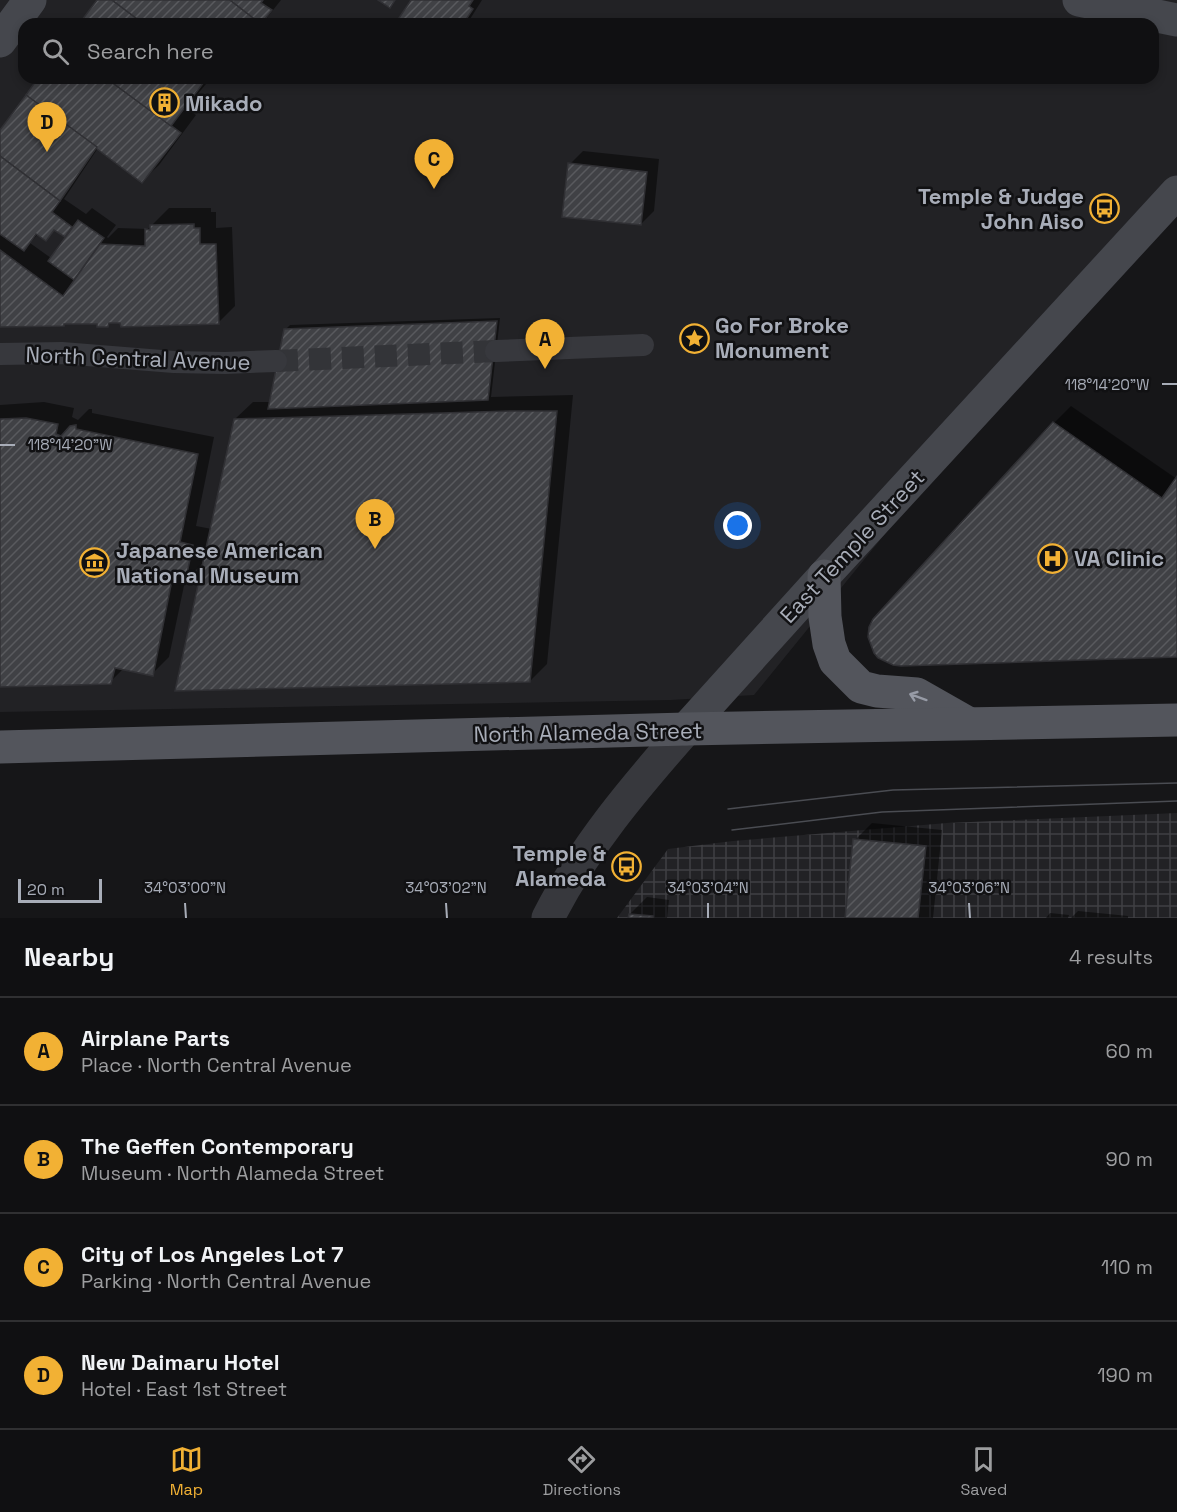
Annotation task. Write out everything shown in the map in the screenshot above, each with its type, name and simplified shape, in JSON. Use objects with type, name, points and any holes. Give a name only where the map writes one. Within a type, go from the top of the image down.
[{"type":"main road","points":[[0,41],[30,0]]},
{"type":"main road","points":[[1079,0],[1177,21]]},
{"type":"main road","name":"East Temple Street","points":[[686,729],[1177,192]]},
{"type":"main road","points":[[824,576],[825,616],[829,644],[835,661],[861,687],[878,691],[917,694],[970,724]]},
{"type":"main road","name":"North Alameda Street","points":[[0,747],[686,729],[1177,720]]},
{"type":"street","points":[[496,351],[643,345]]},
{"type":"street","name":"North Central Avenue","points":[[0,354],[62,353],[184,363],[276,361]]},
{"type":"street","name":"East Temple Street","points":[[548,918],[574,873],[627,796],[686,729]]},
{"type":"shaded area","points":[[0,0],[1177,0],[1177,175],[754,695],[671,700],[0,712]]},
{"type":"shaded area","points":[[1177,813],[1177,918],[617,918],[668,849],[733,841],[947,823]]},
{"type":"building","points":[[97,0],[112,0],[136,18],[84,18]]},
{"type":"building","points":[[112,0],[230,0],[253,18],[136,18]]},
{"type":"building","points":[[230,0],[263,0],[261,3],[272,10],[266,18],[253,18]]},
{"type":"building","points":[[378,0],[395,0],[390,8]]},
{"type":"building","points":[[411,0],[473,0],[469,6],[473,9],[467,18],[399,18]]},
{"type":"building","points":[[34,84],[114,84],[181,133],[142,183],[26,95]]},
{"type":"building","name":"Mikado","points":[[114,84],[202,84],[171,126]]},
{"type":"building","points":[[26,95],[97,147],[60,201],[0,156],[0,130]]},
{"type":"building","points":[[0,156],[60,201],[52,212],[72,227],[65,237],[54,230],[46,241],[36,234],[24,251],[0,234]]},
{"type":"building","points":[[568,163],[647,172],[641,225],[562,217]]},
{"type":"building","points":[[78,220],[104,238],[74,280],[48,261]]},
{"type":"building","points":[[194,224],[194,228],[200,228],[200,244],[216,244],[219,324],[121,327],[120,323],[109,323],[108,327],[97,327],[97,324],[64,324],[64,326],[0,327],[0,250],[63,296],[100,244],[145,246],[145,229],[150,230],[150,225]]},
{"type":"building","points":[[497,321],[488,400],[268,409],[284,329]]},
{"type":"building","points":[[557,411],[530,682],[175,691],[234,419]]},
{"type":"building","name":"Japanese American National Museum","points":[[26,418],[58,424],[56,434],[61,436],[70,426],[76,425],[76,429],[198,454],[180,542],[193,545],[185,583],[172,580],[153,676],[115,668],[111,684],[0,687],[0,419]]},
{"type":"building","name":"VA Clinic","points":[[1053,422],[1162,498],[1177,476],[1177,657],[901,666],[878,658],[868,637],[873,619]]},
{"type":"building","points":[[853,839],[926,846],[918,918],[845,918]]},
{"type":"building","points":[[629,914],[653,916],[653,918],[628,918]]},
{"type":"tunnel","points":[[276,361],[496,351]]},
{"type":"tram line","points":[[728,809],[893,790],[1177,783]]},
{"type":"tram line","points":[[732,830],[882,812],[1177,801]]},
{"type":"place","name":"Mikado","points":[[164,103]]},
{"type":"place","name":"New Daimaru Hotel","points":[[47,152]]},
{"type":"place","name":"City of Los Angeles Lot 7","points":[[434,189]]},
{"type":"place","name":"Temple & Judge John Aiso","points":[[1105,209]]},
{"type":"place","name":"Go For Broke Monument","points":[[694,338]]},
{"type":"place","name":"Airplane Parts","points":[[545,369]]},
{"type":"place","name":"The Geffen Contemporary","points":[[375,549]]},
{"type":"place","name":"VA Clinic","points":[[1053,558]]},
{"type":"place","name":"Japanese American National Museum","points":[[95,563]]},
{"type":"place","name":"Temple & Alameda","points":[[627,866]]}]
